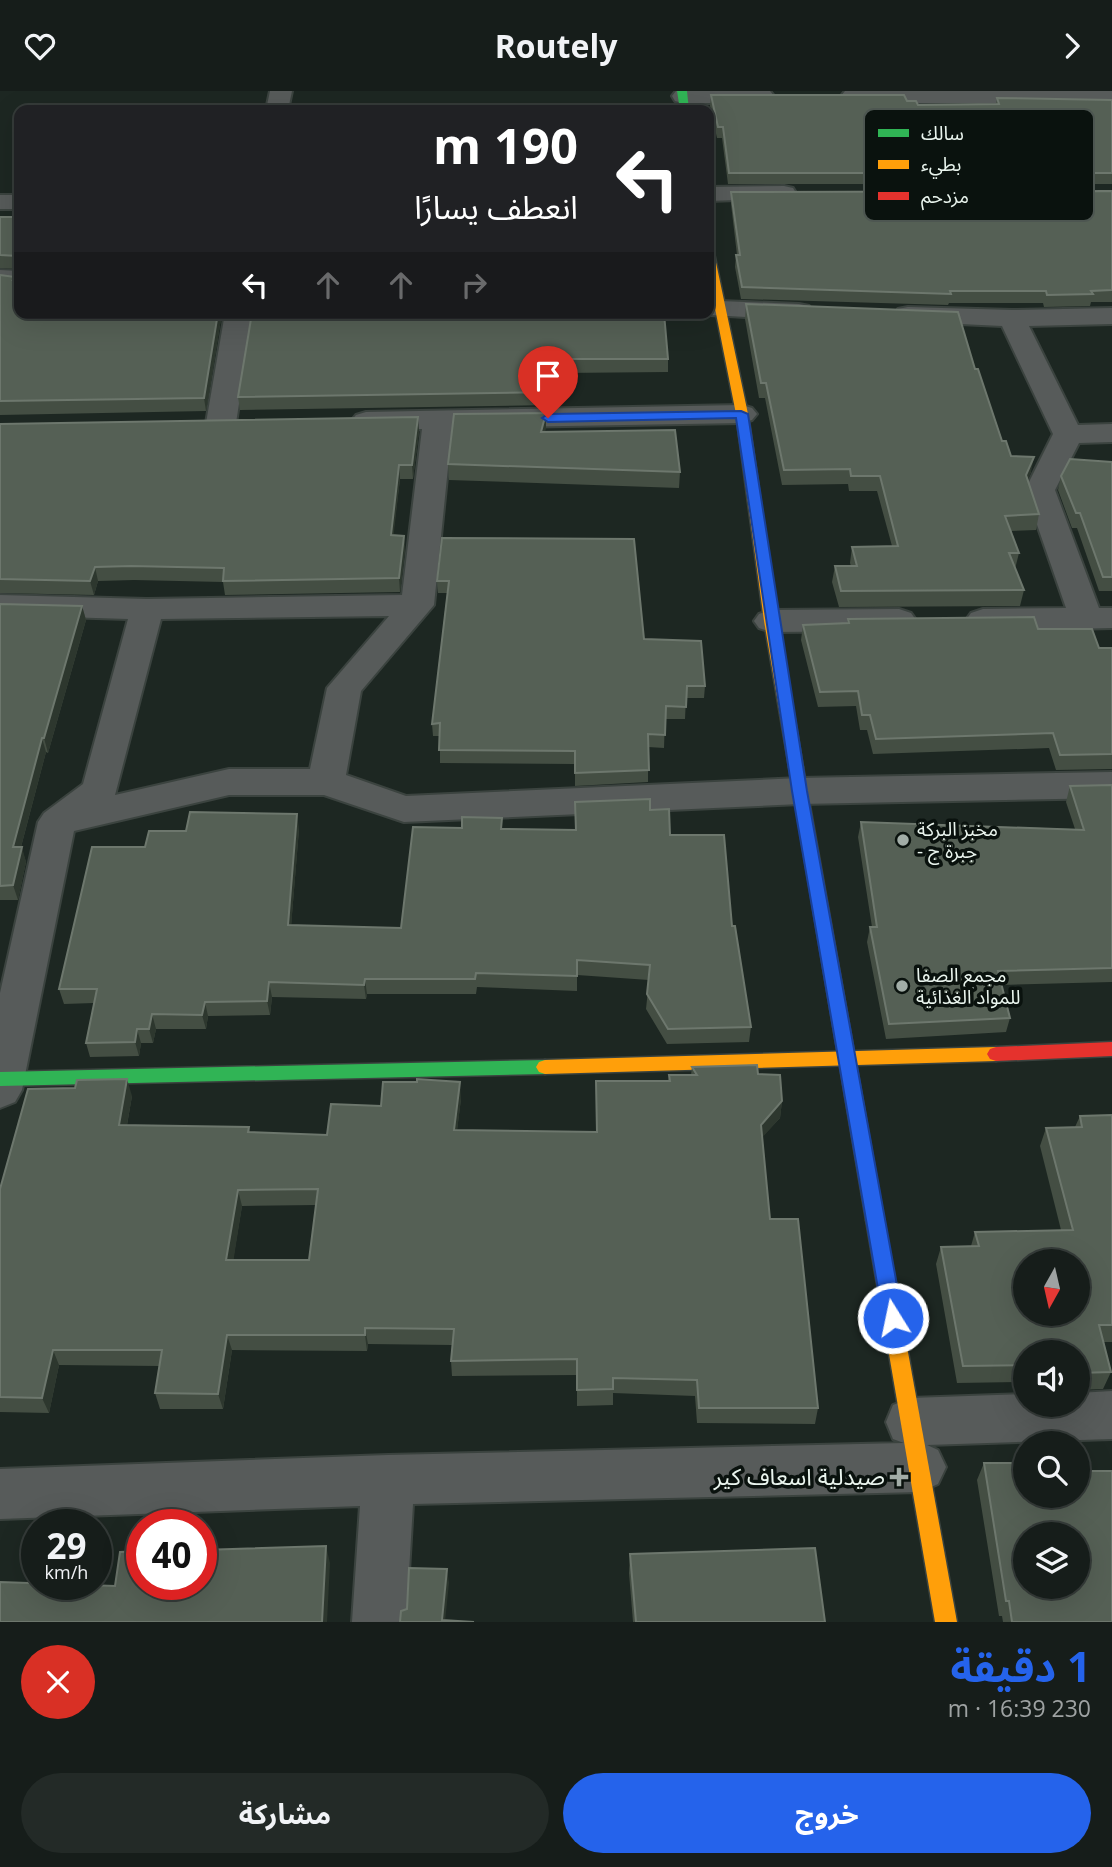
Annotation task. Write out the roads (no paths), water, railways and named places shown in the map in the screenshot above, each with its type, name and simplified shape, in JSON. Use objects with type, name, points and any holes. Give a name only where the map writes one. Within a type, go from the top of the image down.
[{"type":"street","points":[[683,99],[791,96]]},
{"type":"street","points":[[832,96],[1112,96]]},
{"type":"street","points":[[714,194],[806,193]]},
{"type":"street","points":[[714,283],[741,414],[771,621],[946,1622]]},
{"type":"street","points":[[720,309],[831,313]]},
{"type":"street","points":[[887,314],[1012,318],[1112,316]]},
{"type":"street","points":[[1012,318],[1068,434]]},
{"type":"street","points":[[221,423],[238,319]]},
{"type":"street","points":[[343,421],[741,414]]},
{"type":"street","points":[[326,782],[344,688],[417,605],[438,420]]},
{"type":"street","points":[[1068,434],[1112,433]]},
{"type":"street","points":[[771,621],[1099,619],[1040,490],[1068,434]]},
{"type":"street","points":[[0,605],[147,609],[417,605]]},
{"type":"street","points":[[147,609],[100,790],[57,822],[1,1082],[848,1060],[1112,1049]]},
{"type":"street","points":[[57,822],[229,782],[326,782],[404,809],[800,791],[1112,785]]},
{"type":"street","points":[[0,1494],[388,1480],[915,1445],[1112,1415]]},
{"type":"street","points":[[379,1622],[388,1480]]},
{"type":"place","name":"مخبز البركة - جبرة ج","points":[[903,840]]},
{"type":"place","name":"مجمع الصفا للمواد الغذائية","points":[[902,986]]},
{"type":"place","name":"صيدلية اسعاف كير","points":[[899,1477]]}]
